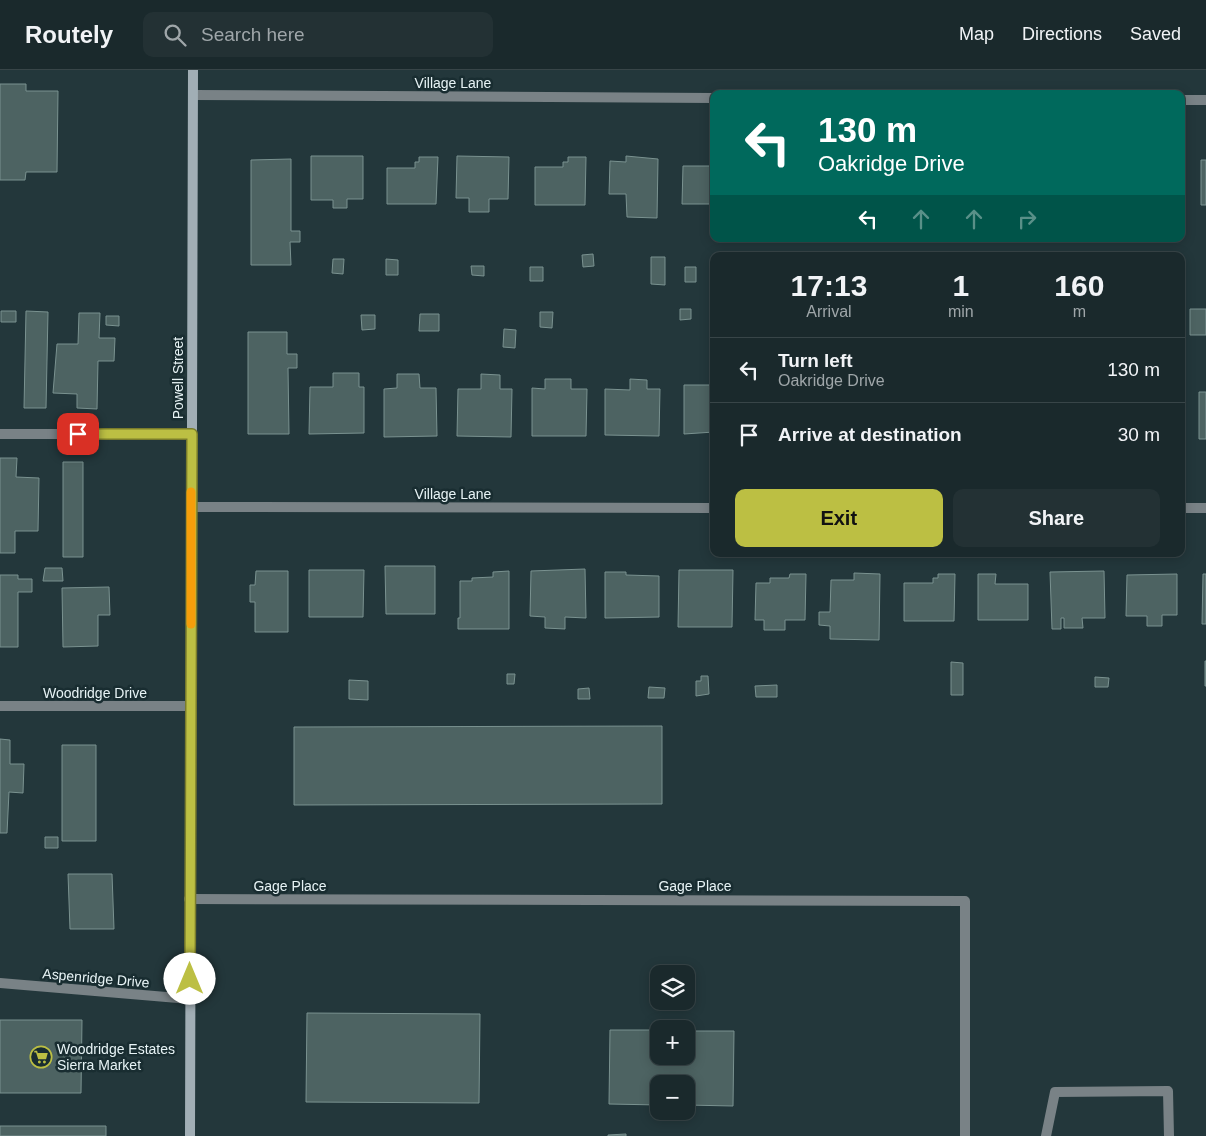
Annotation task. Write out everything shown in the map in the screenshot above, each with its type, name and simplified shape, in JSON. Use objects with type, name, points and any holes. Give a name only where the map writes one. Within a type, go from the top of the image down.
[{"type":"street","name":"Powell Street","points":[[190,1136],[189,899],[193,70]]},
{"type":"street","name":"Village Lane","points":[[193,95],[710,98]]},
{"type":"street","points":[[1185,100],[1206,100]]},
{"type":"street","points":[[0,434],[192,434]]},
{"type":"street","name":"Village Lane","points":[[191,507],[710,508]]},
{"type":"street","points":[[1185,508],[1206,508]]},
{"type":"street","name":"Woodridge Drive","points":[[0,706],[190,706]]},
{"type":"street","name":"Gage Place","points":[[189,899],[965,901],[965,1136]]},
{"type":"street","name":"Aspenridge Drive","points":[[0,983],[190,999]]},
{"type":"street","points":[[1046,1136],[1055,1092],[1168,1091],[1169,1136]]},
{"type":"building","points":[[0,84],[26,84],[26,91],[58,91],[57,172],[26,172],[25,180],[0,180]]},
{"type":"building","points":[[311,156],[363,156],[363,199],[347,199],[347,208],[333,208],[333,200],[311,200]]},
{"type":"building","points":[[457,156],[509,157],[508,199],[489,199],[489,212],[469,212],[469,198],[456,198]]},
{"type":"building","points":[[626,156],[658,159],[657,218],[627,217],[626,194],[609,194],[610,161],[626,162]]},
{"type":"building","points":[[419,157],[438,157],[436,204],[387,204],[387,168],[415,168],[415,162],[419,162]]},
{"type":"building","points":[[568,157],[586,157],[585,205],[535,205],[535,167],[563,167],[563,162],[568,162]]},
{"type":"building","points":[[291,159],[291,231],[300,231],[300,242],[290,242],[291,265],[251,265],[251,160]]},
{"type":"building","points":[[1201,160],[1206,160],[1206,205],[1201,205]]},
{"type":"building","points":[[683,166],[710,166],[710,204],[682,204]]},
{"type":"building","points":[[593,254],[594,266],[583,267],[582,255]]},
{"type":"building","points":[[651,257],[665,257],[665,285],[651,284]]},
{"type":"building","points":[[333,259],[344,259],[343,274],[332,273]]},
{"type":"building","points":[[386,259],[398,260],[398,275],[386,275]]},
{"type":"building","points":[[471,266],[484,266],[484,276],[472,275]]},
{"type":"building","points":[[530,267],[543,267],[543,281],[530,281]]},
{"type":"building","points":[[685,267],[696,267],[696,282],[685,282]]},
{"type":"building","points":[[680,309],[691,309],[691,319],[680,320]]},
{"type":"building","points":[[1190,309],[1206,309],[1206,335],[1190,335]]},
{"type":"building","points":[[1,311],[16,311],[16,322],[1,322]]},
{"type":"building","points":[[26,311],[48,312],[46,408],[24,408]]},
{"type":"building","points":[[540,312],[553,312],[552,328],[540,327]]},
{"type":"building","points":[[79,313],[100,313],[99,338],[115,338],[114,361],[98,361],[97,409],[77,408],[77,394],[53,393],[57,344],[78,344]]},
{"type":"building","points":[[420,314],[439,314],[439,331],[419,331]]},
{"type":"building","points":[[361,315],[375,315],[375,329],[362,330]]},
{"type":"building","points":[[106,316],[119,316],[119,326],[106,325]]},
{"type":"building","points":[[504,329],[516,330],[515,348],[503,347]]},
{"type":"building","points":[[248,332],[287,332],[287,354],[297,354],[297,368],[288,368],[289,434],[248,434]]},
{"type":"building","points":[[333,373],[359,373],[359,387],[364,387],[364,433],[309,434],[310,387],[333,387]]},
{"type":"building","points":[[397,374],[419,374],[420,388],[436,388],[437,436],[384,437],[384,389],[397,388]]},
{"type":"building","points":[[481,374],[500,375],[500,389],[512,389],[511,437],[457,436],[458,389],[481,389]]},
{"type":"building","points":[[545,379],[571,379],[571,389],[587,389],[586,436],[532,436],[532,388],[545,389]]},
{"type":"building","points":[[630,379],[647,380],[647,389],[660,389],[659,436],[605,435],[605,389],[630,390]]},
{"type":"building","points":[[684,385],[710,385],[710,432],[684,434]]},
{"type":"building","points":[[1199,392],[1206,392],[1206,439],[1199,439]]},
{"type":"building","points":[[0,458],[17,458],[16,477],[39,478],[38,531],[15,531],[15,553],[0,553]]},
{"type":"building","points":[[63,462],[83,462],[83,557],[63,557]]},
{"type":"building","points":[[385,566],[435,566],[435,614],[386,614]]},
{"type":"building","points":[[45,568],[62,568],[63,581],[43,581]]},
{"type":"building","points":[[585,569],[586,618],[565,617],[565,629],[545,628],[545,617],[530,616],[531,571]]},
{"type":"building","points":[[309,570],[364,570],[363,617],[309,617]]},
{"type":"building","points":[[679,570],[733,570],[732,627],[678,627]]},
{"type":"building","points":[[256,571],[288,571],[288,632],[255,632],[255,602],[250,602],[250,585],[255,585]]},
{"type":"building","points":[[509,571],[509,629],[458,629],[458,618],[460,618],[460,581],[472,581],[472,578],[493,577],[493,572]]},
{"type":"building","points":[[1104,571],[1105,618],[1082,618],[1083,628],[1064,628],[1064,618],[1061,618],[1061,629],[1052,629],[1050,572]]},
{"type":"building","points":[[605,572],[626,572],[626,575],[659,576],[659,617],[605,618]]},
{"type":"building","points":[[854,573],[880,574],[879,640],[830,639],[830,626],[819,625],[819,612],[830,612],[831,580],[854,580]]},
{"type":"building","points":[[790,574],[806,574],[805,620],[785,620],[785,630],[764,630],[764,620],[755,620],[756,583],[770,583],[770,578],[789,578]]},
{"type":"building","points":[[938,574],[955,574],[954,621],[904,621],[904,583],[933,583],[933,578],[938,578]]},
{"type":"building","points":[[978,574],[996,574],[995,584],[1028,584],[1028,620],[978,620]]},
{"type":"building","points":[[1177,574],[1177,615],[1162,615],[1162,626],[1147,626],[1147,616],[1126,616],[1127,575]]},
{"type":"building","points":[[1203,574],[1206,574],[1206,624],[1202,624]]},
{"type":"building","points":[[0,575],[18,575],[18,579],[32,579],[32,592],[18,592],[18,647],[0,647]]},
{"type":"building","points":[[109,587],[110,615],[98,615],[98,646],[63,647],[62,588]]},
{"type":"building","points":[[1206,661],[1206,686],[1205,686]]},
{"type":"building","points":[[951,662],[963,663],[963,695],[951,695]]},
{"type":"building","points":[[507,674],[515,674],[514,684],[507,684]]},
{"type":"building","points":[[701,676],[708,676],[709,694],[696,696],[696,681],[701,681]]},
{"type":"building","points":[[1095,677],[1109,678],[1108,687],[1095,687]]},
{"type":"building","points":[[349,680],[368,681],[368,700],[349,699]]},
{"type":"building","points":[[777,685],[777,697],[756,697],[755,686]]},
{"type":"building","points":[[649,687],[665,688],[664,698],[648,698]]},
{"type":"building","points":[[589,688],[590,699],[578,699],[578,689]]},
{"type":"building","points":[[662,726],[662,804],[294,805],[294,727]]},
{"type":"building","points":[[0,739],[10,740],[10,764],[24,764],[23,793],[9,792],[7,833],[0,833]]},
{"type":"building","points":[[62,745],[96,745],[96,841],[62,841]]},
{"type":"building","points":[[45,837],[58,837],[58,848],[45,848]]},
{"type":"building","points":[[68,874],[112,874],[114,929],[70,929]]},
{"type":"building","points":[[307,1013],[480,1014],[479,1103],[306,1102]]},
{"type":"building","name":"Woodridge Estates Sierra Market","points":[[0,1020],[82,1020],[81,1093],[0,1093]]},
{"type":"building","points":[[610,1030],[650,1030],[650,1065],[695,1065],[695,1031],[734,1031],[733,1106],[695,1105],[695,1075],[650,1075],[650,1105],[609,1104]]},
{"type":"building","points":[[0,1126],[106,1126],[106,1136],[0,1136]]},
{"type":"building","points":[[626,1134],[626,1136],[608,1136],[608,1135]]},
{"type":"slow traffic","points":[[191,492],[191,624]]},
{"type":"place","name":"Woodridge Estates Sierra Market","points":[[41,1057]]},
{"type":"route","points":[[78,434],[192,434],[190,979]]}]
